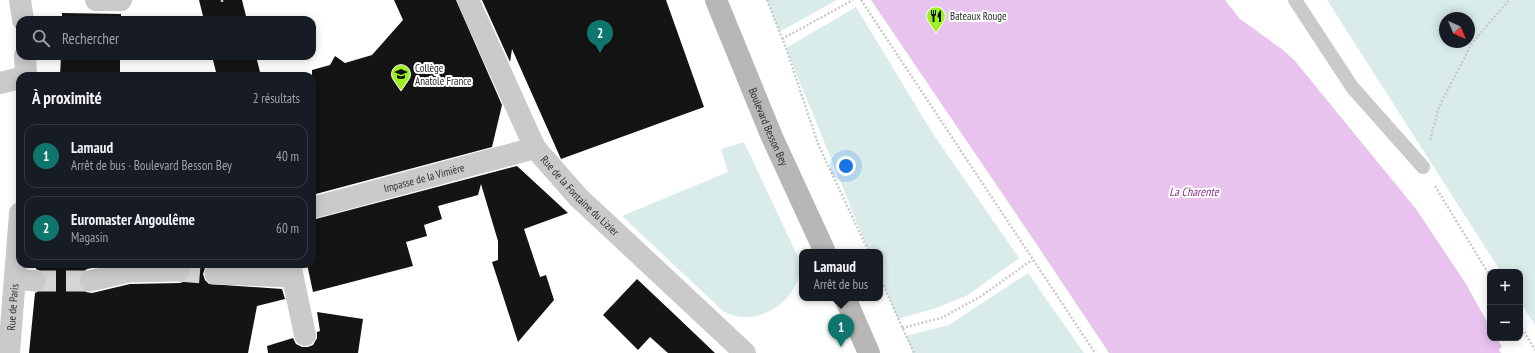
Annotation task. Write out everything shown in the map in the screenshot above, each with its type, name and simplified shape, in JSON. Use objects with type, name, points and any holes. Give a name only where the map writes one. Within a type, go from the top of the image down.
[{"type":"main road","name":"Boulevard Besson Bey","points":[[716,0],[772,137],[824,249]]},
{"type":"main road","points":[[846,301],[869,353]]},
{"type":"street","points":[[20,0],[22,16]]},
{"type":"street","points":[[96,0],[121,0]]},
{"type":"street","name":"Rue de la Fontaine du Lizier","points":[[468,0],[535,148],[578,197],[745,353]]},
{"type":"street","points":[[25,60],[26,72]]},
{"type":"street","points":[[0,83],[16,79]]},
{"type":"street","name":"Impasse de la Vimière","points":[[316,207],[535,148]]},
{"type":"street","name":"Rue de Paris","points":[[9,353],[25,280],[24,268]]},
{"type":"street","points":[[215,274],[292,270],[305,335]]},
{"type":"street","points":[[90,281],[129,272],[179,271]]},
{"type":"lane","points":[[1295,0],[1352,87],[1423,167]]},
{"type":"path","points":[[766,0],[782,39],[818,144],[868,249]]},
{"type":"path","points":[[782,39],[853,0]]},
{"type":"path","points":[[861,0],[1095,353]]},
{"type":"path","points":[[1487,271],[1423,167],[1439,107],[1472,44],[1509,0]]},
{"type":"path","points":[[902,328],[941,318],[980,298],[1032,260]]},
{"type":"path","points":[[883,285],[914,353]]},
{"type":"path","points":[[1523,330],[1535,350]]},
{"type":"shaded area","points":[[767,0],[837,0],[779,32]]},
{"type":"shaded area","points":[[1327,0],[1535,0],[1535,325],[1523,307],[1523,269],[1499,269]]},
{"type":"shaded area","points":[[856,7],[933,134],[1019,258],[968,295],[936,308],[898,319],[883,285],[883,249],[868,249],[786,48]]},
{"type":"shaded area","points":[[744,142],[798,257],[799,276],[795,287],[788,297],[779,305],[768,312],[757,316],[734,316],[723,311],[622,216],[728,172],[721,149]]},
{"type":"shaded area","points":[[1028,273],[1084,353],[914,353],[905,336],[949,325]]},
{"type":"water","name":"La Charente","points":[[871,0],[1225,0],[1240,19],[1283,50],[1295,61],[1416,209],[1466,284],[1487,322],[1487,341],[1499,341],[1502,347],[1499,349],[1501,353],[1109,353]]},
{"type":"building","points":[[199,0],[242,0],[246,16],[203,16]]},
{"type":"building","name":"Collège Anatole France","points":[[394,0],[456,0],[502,105],[492,147],[316,194],[316,72],[312,72],[312,70],[330,65],[335,56],[345,63],[372,55],[403,20]]},
{"type":"building","points":[[482,0],[666,0],[704,107],[561,159],[512,49],[510,62]]},
{"type":"building","points":[[62,13],[121,14],[121,16],[62,16]]},
{"type":"building","points":[[61,60],[120,60],[120,72],[60,72]]},
{"type":"building","points":[[213,60],[257,60],[260,72],[216,72]]},
{"type":"building","points":[[517,166],[568,213],[524,229],[540,277],[546,275],[554,300],[518,342],[492,262],[498,260],[498,241],[481,184],[478,195],[438,206],[442,219],[424,225],[427,236],[406,242],[413,266],[313,292],[308,268],[316,268],[316,219]]},
{"type":"building","points":[[92,268],[87,269],[82,273],[78,278],[78,284],[86,292],[92,293],[130,284],[180,283],[186,281],[190,276],[190,268],[205,268],[203,274],[205,280],[209,284],[282,289],[285,299],[257,306],[248,353],[29,353],[35,293],[44,288],[47,282],[46,276],[36,269]]},
{"type":"building","points":[[637,279],[715,353],[668,353],[650,337],[638,350],[603,315]]},
{"type":"building","points":[[317,312],[363,319],[358,353],[268,353],[267,346],[293,338],[296,344],[302,347],[313,345],[317,338],[317,332],[320,331]]},
{"type":"tunnel","points":[[179,271],[215,274]]},
{"type":"tunnel","points":[[35,281],[90,281]]},
{"type":"place","name":"Bateaux Rouge","points":[[936,33]]},
{"type":"place","name":"Euromaster Angoulême","points":[[600,53]]},
{"type":"place","name":"Collège Anatole France","points":[[401,91]]},
{"type":"place","name":"Lamaud","points":[[841,347]]}]
